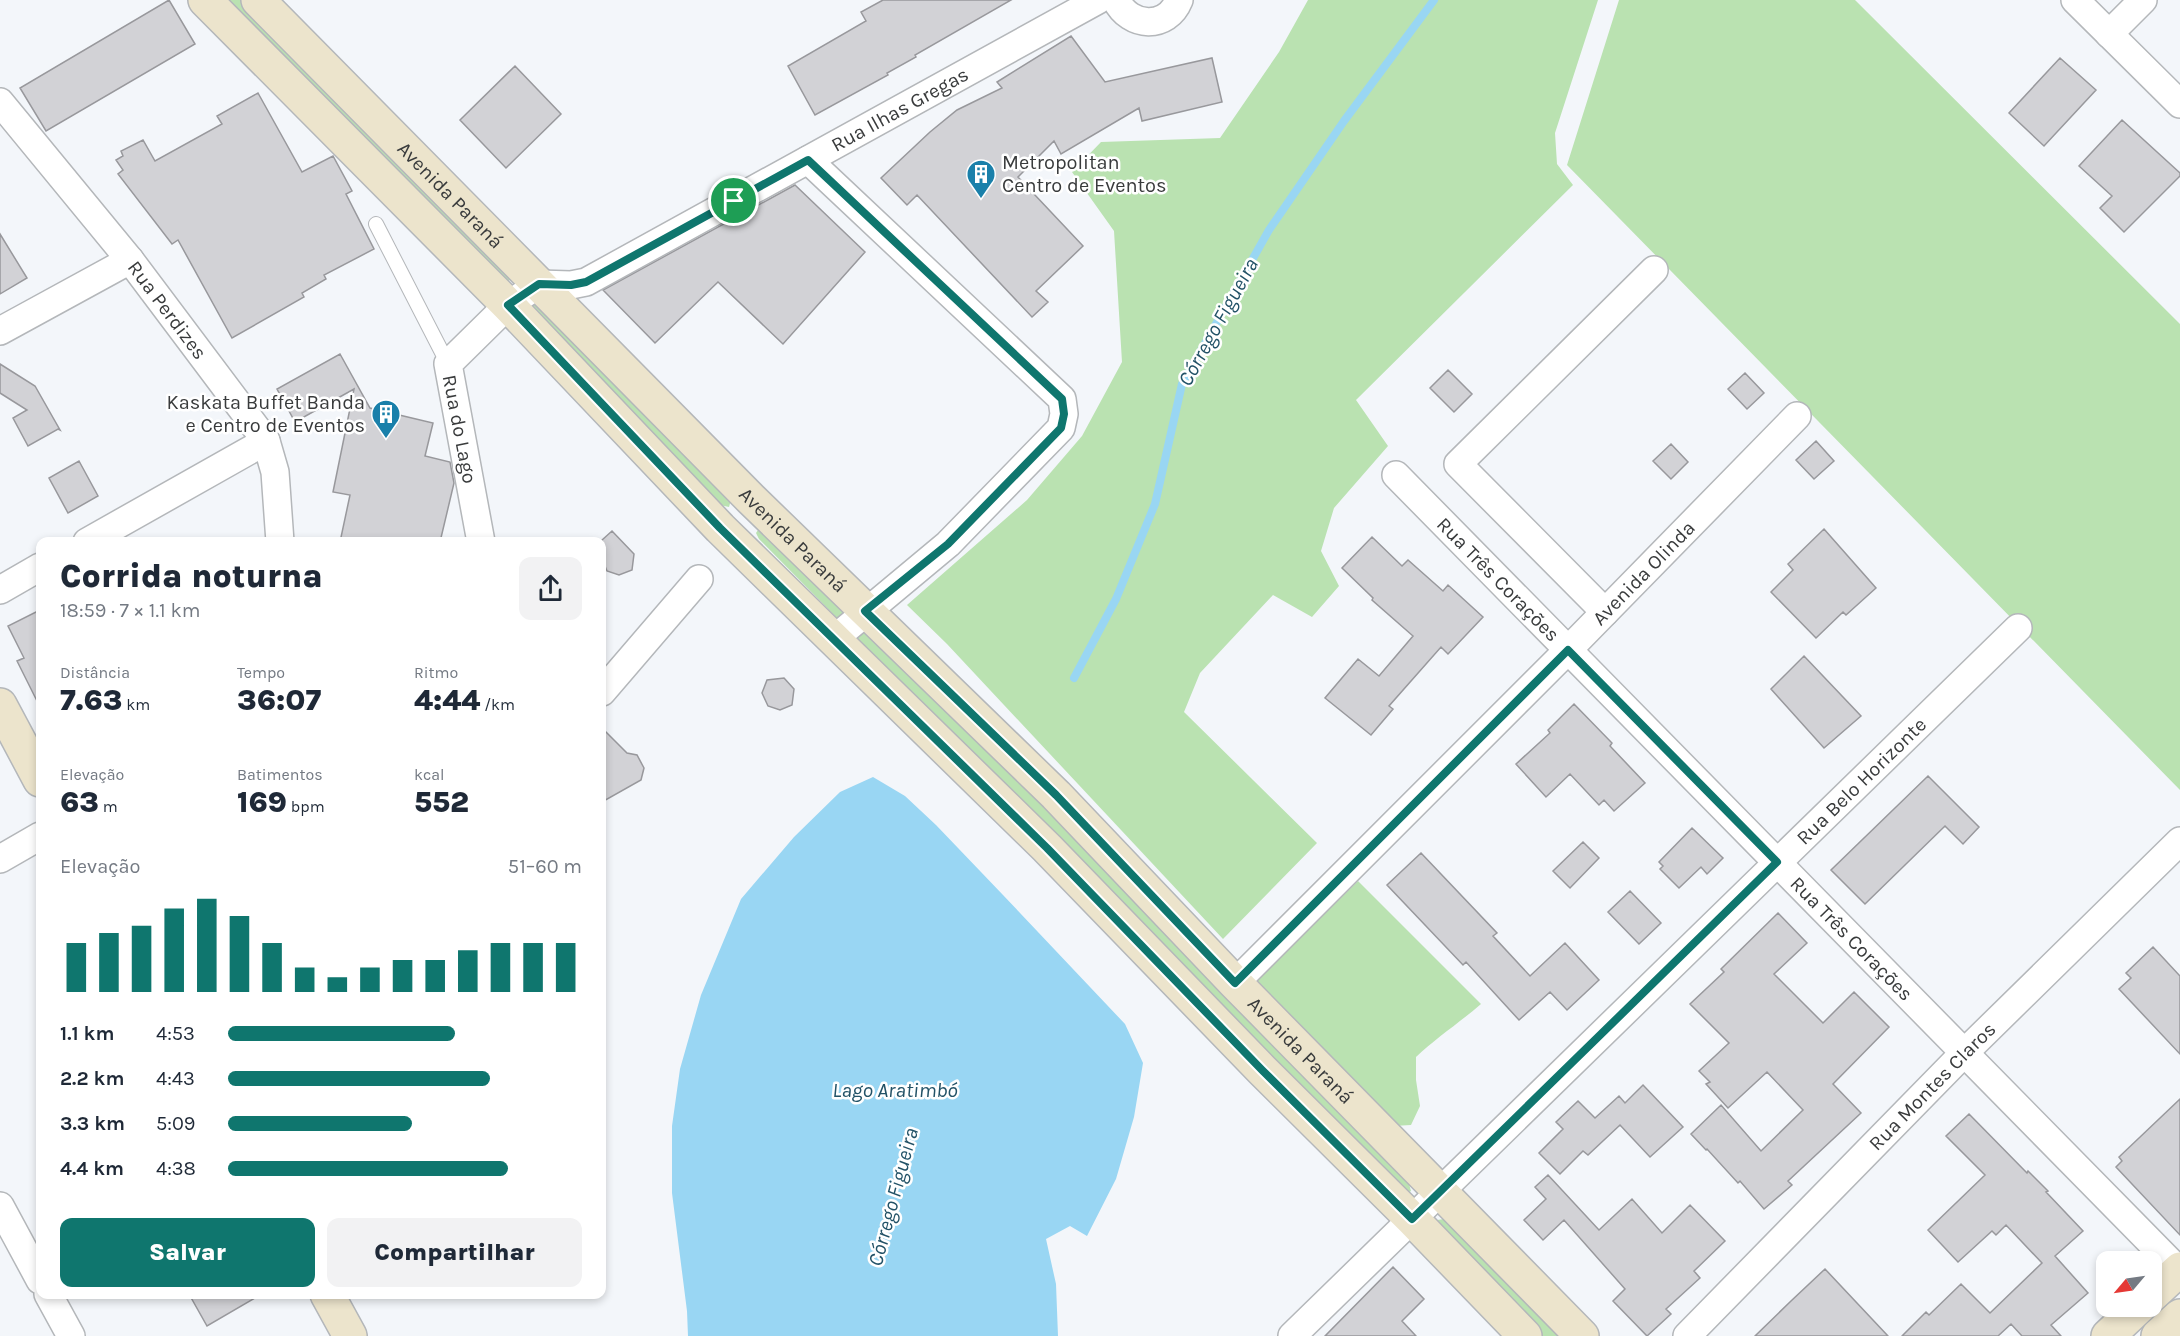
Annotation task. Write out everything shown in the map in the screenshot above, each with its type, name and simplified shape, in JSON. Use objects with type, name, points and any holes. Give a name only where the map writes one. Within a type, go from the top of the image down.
[{"type":"main road","name":"Avenida Paraná","points":[[205,0],[508,305],[720,528],[1047,848],[1525,1336]]},
{"type":"main road","name":"Avenida Paraná","points":[[258,0],[751,499],[1056,795],[1235,983],[1582,1336]]},
{"type":"main road","points":[[0,705],[36,772]]},
{"type":"main road","points":[[2162,1286],[2180,1270]]},
{"type":"main road","points":[[330,1299],[350,1336]]},
{"type":"main road","points":[[2158,1336],[2180,1316]]},
{"type":"main road","points":[[2108,1336],[2128,1317]]},
{"type":"street","name":"Rua Ilhas Gregas","points":[[539,284],[571,285],[586,282],[1098,0]]},
{"type":"street","points":[[1116,0],[1122,11],[1130,18],[1151,22],[1170,14],[1179,0]]},
{"type":"street","points":[[2074,0],[2180,104]]},
{"type":"street","points":[[2109,34],[2143,0]]},
{"type":"street","name":"Rua Perdizes","points":[[0,102],[130,260],[267,441],[275,472],[280,537]]},
{"type":"street","points":[[808,160],[1062,399],[1064,414],[1061,428],[956,537],[834,639]]},
{"type":"street","points":[[0,331],[130,260]]},
{"type":"street","points":[[1605,612],[1458,464],[1654,270]]},
{"type":"street","name":"Rua do Lago","points":[[481,537],[448,364],[508,305],[539,284]]},
{"type":"street","name":"Avenida Olinda","points":[[1235,983],[1568,650],[1797,416]]},
{"type":"street","points":[[96,537],[267,441]]},
{"type":"street","name":"Rua Três Corações","points":[[1396,475],[2180,1270]]},
{"type":"street","points":[[0,590],[36,569]]},
{"type":"street","points":[[606,687],[699,579]]},
{"type":"street","name":"Rua Belo Horizonte","points":[[1292,1336],[2018,628]]},
{"type":"street","points":[[0,859],[36,838]]},
{"type":"street","name":"Rua Montes Claros","points":[[1687,1336],[1964,1053],[2180,841]]},
{"type":"street","points":[[0,1206],[36,1273]]},
{"type":"street","points":[[51,1299],[71,1336]]},
{"type":"lane","points":[[376,224],[448,364]]},
{"type":"green space","points":[[227,0],[243,0],[512,277],[508,282]]},
{"type":"green space","points":[[1308,0],[1598,0],[1555,133],[1557,164],[1573,185],[1356,400],[1388,446],[1334,508],[1321,551],[1339,586],[1312,617],[1273,595],[1200,673],[1184,712],[1317,843],[1223,939],[947,644],[907,605],[1027,500],[1082,436],[1122,362],[1114,231],[1072,172],[1101,142],[1220,138],[1279,52]]},
{"type":"green space","points":[[1619,0],[1855,0],[2180,324],[2180,790],[1567,165]]},
{"type":"green space","points":[[530,298],[731,500],[729,507],[720,505],[528,308]]},
{"type":"green space","points":[[760,527],[1049,811],[1409,1184],[1411,1191],[1406,1194],[759,539],[756,533]]},
{"type":"green space","points":[[1358,881],[1481,1004],[1416,1057],[1416,1080],[1420,1106],[1411,1125],[1393,1126],[1254,982]]},
{"type":"green space","points":[[1444,1219],[1560,1336],[1539,1336],[1433,1224],[1437,1220]]},
{"type":"water","name":"Lago Aratimbó","points":[[873,777],[905,796],[936,825],[1125,1024],[1143,1063],[1134,1117],[1116,1179],[1087,1236],[1070,1226],[1046,1239],[1056,1284],[1058,1336],[688,1336],[672,1193],[672,1126],[680,1069],[701,995],[741,899],[794,837],[840,792]]},
{"type":"building","points":[[169,0],[195,44],[46,131],[20,88]]},
{"type":"building","points":[[883,0],[1011,0],[915,55],[916,57],[887,73],[888,75],[815,115],[788,66],[866,21],[861,12]]},
{"type":"building","name":"Metropolitan Centro de Eventos","points":[[1071,36],[1105,82],[1212,58],[1222,102],[1142,121],[1139,108],[1061,154],[1054,141],[1018,177],[1083,246],[1036,291],[1048,302],[1032,317],[917,195],[907,205],[881,178],[957,110],[1002,88],[997,82]]},
{"type":"building","points":[[2060,58],[2096,90],[2044,146],[2009,113]]},
{"type":"building","points":[[515,66],[561,114],[506,168],[460,120]]},
{"type":"building","points":[[258,93],[302,172],[333,156],[352,191],[346,194],[374,249],[324,275],[326,279],[302,293],[304,297],[232,338],[178,240],[172,244],[118,174],[123,170],[116,160],[123,156],[121,151],[143,140],[155,161],[222,124],[217,116]]},
{"type":"building","points":[[2122,120],[2180,173],[2180,176],[2124,232],[2100,208],[2112,196],[2079,166]]},
{"type":"building","points":[[795,185],[865,252],[783,344],[718,282],[655,343],[603,290]]},
{"type":"building","points":[[0,234],[27,278],[0,294]]},
{"type":"building","name":"Kaskata Buffet Banda e Centro de Eventos","points":[[340,354],[370,408],[433,423],[425,456],[450,462],[454,483],[441,537],[341,537],[350,495],[333,492],[354,389],[295,422],[277,389]]},
{"type":"building","points":[[0,364],[35,386],[60,430],[28,446],[13,418],[27,410],[0,393]]},
{"type":"building","points":[[1448,370],[1472,394],[1454,412],[1430,388]]},
{"type":"building","points":[[1745,373],[1764,393],[1747,409],[1728,389]]},
{"type":"building","points":[[1816,441],[1834,461],[1814,479],[1796,460]]},
{"type":"building","points":[[1671,444],[1688,462],[1671,479],[1653,461]]},
{"type":"building","points":[[79,461],[98,496],[68,513],[49,478]]},
{"type":"building","points":[[1824,529],[1876,588],[1846,615],[1843,612],[1816,638],[1771,592],[1793,570],[1788,564]]},
{"type":"building","points":[[612,531],[634,554],[632,570],[619,575],[607,571],[605,537]]},
{"type":"building","points":[[1372,537],[1402,566],[1408,560],[1443,591],[1448,585],[1483,617],[1448,654],[1441,647],[1389,706],[1393,709],[1371,735],[1325,698],[1358,659],[1379,676],[1413,636],[1372,600],[1373,598],[1342,568]]},
{"type":"building","points":[[36,612],[36,699],[17,661],[24,658],[8,626]]},
{"type":"building","points":[[1804,656],[1861,716],[1824,748],[1771,689]]},
{"type":"building","points":[[784,678],[794,689],[792,705],[780,710],[768,706],[762,693],[767,680]]},
{"type":"building","points":[[1574,704],[1612,743],[1610,746],[1645,783],[1614,811],[1604,800],[1599,805],[1570,774],[1546,797],[1516,764],[1550,733],[1548,730]]},
{"type":"building","points":[[606,732],[627,753],[637,755],[644,768],[641,780],[606,800]]},
{"type":"building","points":[[1928,776],[1979,827],[1963,844],[1945,826],[1865,904],[1831,870]]},
{"type":"building","points":[[1692,828],[1723,858],[1707,874],[1701,867],[1679,888],[1660,869],[1663,866],[1659,862]]},
{"type":"building","points":[[1583,842],[1599,858],[1570,888],[1553,871]]},
{"type":"building","points":[[1421,853],[1497,933],[1493,936],[1530,976],[1565,943],[1599,980],[1567,1010],[1550,992],[1519,1020],[1466,962],[1463,965],[1387,885]]},
{"type":"building","points":[[1630,891],[1661,923],[1639,944],[1608,912]]},
{"type":"building","points":[[1778,913],[1807,943],[1774,974],[1823,1023],[1854,992],[1889,1027],[1833,1084],[1861,1113],[1788,1181],[1792,1185],[1764,1209],[1740,1181],[1738,1183],[1691,1134],[1721,1105],[1761,1151],[1803,1110],[1767,1072],[1728,1108],[1706,1084],[1710,1082],[1699,1071],[1729,1043],[1690,1004],[1724,972],[1721,969]]},
{"type":"building","points":[[2153,947],[2180,976],[2180,1054],[2119,989],[2131,978],[2126,973]]},
{"type":"building","points":[[1643,1085],[1683,1127],[1650,1157],[1620,1125],[1588,1155],[1583,1151],[1560,1174],[1539,1153],[1563,1129],[1556,1122],[1578,1101],[1595,1118],[1619,1096],[1625,1103]]},
{"type":"building","points":[[2180,1099],[2180,1235],[2116,1167],[2122,1161],[2119,1157]]},
{"type":"building","points":[[1969,1114],[2048,1191],[2046,1192],[2083,1231],[2055,1256],[2088,1293],[2051,1325],[2061,1336],[2022,1336],[2011,1324],[1998,1336],[1902,1336],[1926,1312],[1929,1315],[1961,1284],[1990,1313],[2042,1263],[2006,1225],[1996,1235],[1992,1231],[1958,1262],[1928,1230],[1985,1175],[1946,1136]]},
{"type":"building","points":[[1548,1175],[1599,1230],[1632,1199],[1662,1233],[1690,1205],[1725,1241],[1694,1271],[1700,1278],[1666,1309],[1671,1314],[1647,1336],[1613,1301],[1625,1289],[1564,1220],[1543,1240],[1524,1220],[1546,1199],[1535,1187]]},
{"type":"building","points":[[1393,1267],[1424,1299],[1402,1321],[1416,1336],[1325,1336]]},
{"type":"building","points":[[1825,1269],[1888,1336],[1755,1336],[1791,1301]]},
{"type":"building","points":[[192,1299],[253,1299],[207,1326]]},
{"type":"waterway","name":"Córrego Figueira","points":[[1074,678],[1116,599],[1155,504],[1182,384],[1269,230],[1344,121],[1434,0]]},
{"type":"place","name":"Metropolitan Centro de Eventos","points":[[981,200]]},
{"type":"place","name":"Kaskata Buffet Banda e Centro de Eventos","points":[[386,440]]},
{"type":"route","points":[[808,160],[1062,399],[1064,414],[1061,428],[1026,466],[948,544],[865,611],[1056,795],[1235,983],[1568,650],[1777,862],[1412,1219],[1262,1070],[1047,848],[720,528],[508,305],[539,284],[571,285],[586,282],[734,201],[808,160]]}]
